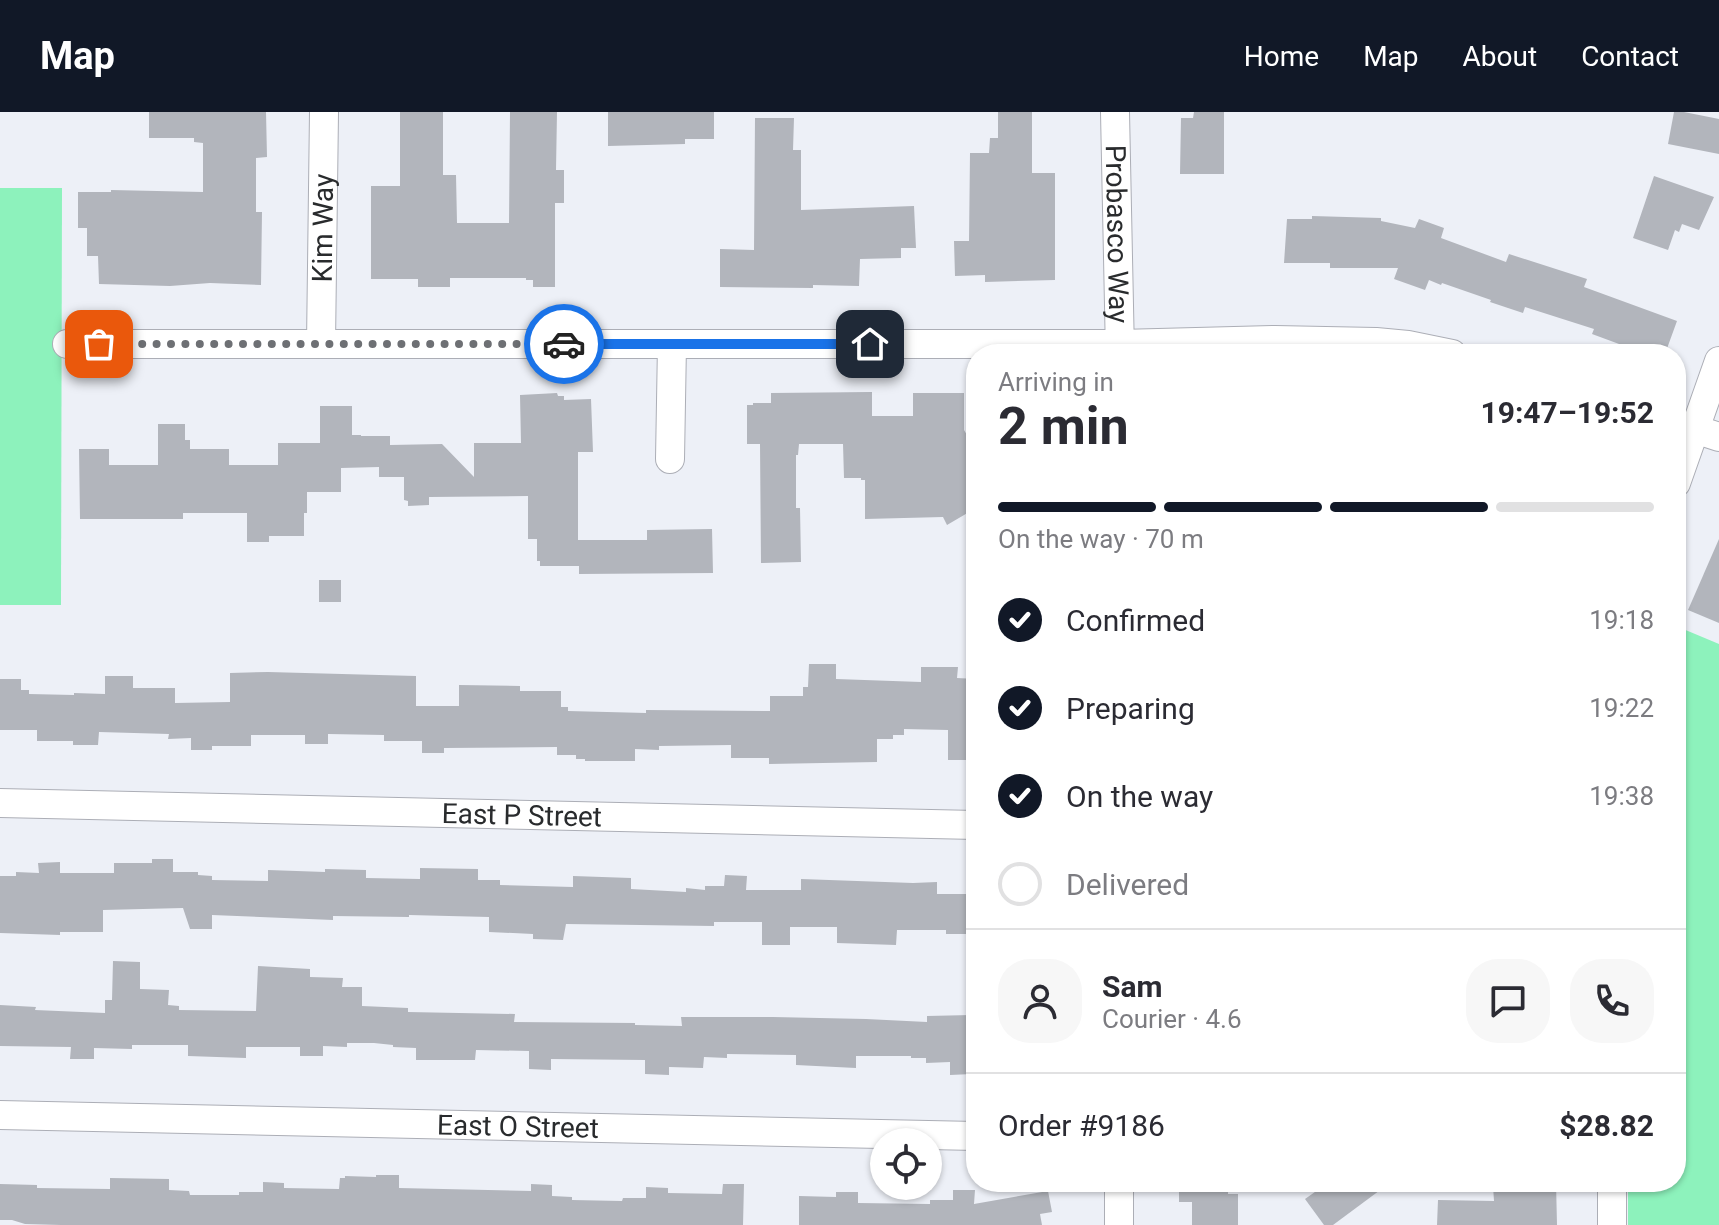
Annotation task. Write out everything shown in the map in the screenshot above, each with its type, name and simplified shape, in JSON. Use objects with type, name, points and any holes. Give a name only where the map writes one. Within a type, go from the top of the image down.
[{"type":"street","name":"Kim Way","points":[[321,344],[324,112]]},
{"type":"street","name":"Probasco Way","points":[[1115,112],[1120,344]]},
{"type":"street","points":[[1206,344],[1275,340],[1397,344]]},
{"type":"street","points":[[67,344],[966,347]]},
{"type":"street","points":[[670,459],[672,344]]},
{"type":"street","points":[[1686,457],[1719,361]]},
{"type":"street","name":"East P Street","points":[[0,803],[966,825]]},
{"type":"street","name":"East O Street","points":[[0,1115],[966,1136]]},
{"type":"street","points":[[1119,1192],[1119,1225]]},
{"type":"street","points":[[1612,1192],[1612,1225]]},
{"type":"green space","points":[[0,188],[62,188],[61,605],[0,605]]},
{"type":"green space","points":[[1686,630],[1719,644],[1719,1225],[1628,1225],[1628,1192],[1686,1192]]},
{"type":"building","points":[[149,112],[266,112],[267,157],[256,158],[256,212],[262,212],[261,285],[99,284],[98,256],[87,256],[87,228],[78,228],[78,192],[203,192],[203,143],[194,142],[194,138],[149,138]]},
{"type":"building","points":[[400,112],[443,112],[443,175],[456,175],[457,223],[509,223],[510,112],[557,112],[556,170],[564,170],[564,203],[555,203],[555,287],[533,287],[533,280],[526,278],[450,278],[450,287],[418,287],[418,279],[371,279],[371,186],[400,186]]},
{"type":"building","points":[[608,112],[714,112],[714,139],[685,139],[685,144],[608,146]]},
{"type":"building","points":[[998,112],[1032,112],[1032,173],[1055,173],[1055,280],[985,282],[985,275],[955,276],[954,241],[969,241],[970,153],[989,153],[990,138],[998,138]]},
{"type":"building","points":[[1194,112],[1224,112],[1224,174],[1180,174],[1181,118],[1193,118]]},
{"type":"building","points":[[1674,112],[1719,119],[1719,154],[1668,144]]},
{"type":"building","points":[[755,118],[794,118],[793,150],[801,150],[801,210],[914,206],[916,248],[901,248],[901,258],[860,259],[859,286],[720,287],[720,249],[754,250]]},
{"type":"building","points":[[1654,176],[1714,197],[1699,230],[1682,224],[1679,232],[1675,230],[1668,250],[1633,238]]},
{"type":"building","points":[[1312,216],[1381,218],[1381,221],[1415,228],[1419,219],[1444,228],[1441,238],[1506,262],[1509,254],[1587,279],[1584,287],[1677,321],[1669,344],[1619,344],[1592,334],[1594,329],[1525,307],[1523,313],[1442,283],[1429,280],[1425,290],[1394,279],[1398,268],[1330,268],[1330,263],[1284,263],[1287,219],[1312,219]]},
{"type":"building","points":[[872,392],[872,416],[913,416],[913,393],[964,393],[966,514],[947,525],[943,517],[865,519],[865,480],[844,478],[843,444],[799,444],[796,455],[796,508],[800,508],[801,562],[761,563],[760,444],[747,444],[747,405],[771,403],[771,393]]},
{"type":"building","points":[[557,393],[564,396],[564,400],[591,399],[593,452],[578,452],[578,540],[647,540],[647,530],[712,529],[713,573],[579,574],[579,566],[540,566],[540,561],[537,561],[537,539],[528,539],[528,496],[429,497],[429,505],[408,506],[408,501],[404,500],[404,477],[379,477],[379,467],[341,468],[341,492],[307,492],[304,536],[269,536],[269,542],[247,542],[247,513],[183,513],[183,519],[80,519],[79,449],[109,449],[109,465],[158,465],[158,424],[185,424],[185,440],[190,440],[190,449],[229,449],[229,465],[278,465],[278,443],[320,443],[320,406],[352,406],[352,435],[390,436],[390,445],[442,444],[474,477],[474,443],[521,443],[520,395]]},
{"type":"building","points":[[1719,539],[1719,623],[1688,610]]},
{"type":"building","points":[[319,580],[341,580],[341,602],[319,602]]},
{"type":"building","points":[[809,664],[836,664],[836,679],[921,682],[921,667],[958,667],[957,678],[966,678],[966,760],[948,760],[948,730],[904,729],[904,735],[877,739],[877,762],[769,764],[769,758],[731,758],[731,745],[659,746],[659,750],[635,749],[635,761],[585,761],[576,759],[576,755],[557,755],[557,747],[444,748],[444,753],[422,753],[422,741],[384,741],[384,735],[328,734],[328,744],[305,744],[305,735],[251,735],[251,746],[212,746],[212,750],[191,750],[191,738],[168,739],[169,734],[99,732],[98,745],[73,745],[73,741],[37,741],[37,730],[0,730],[0,679],[21,679],[21,690],[29,690],[29,694],[74,695],[105,694],[105,676],[133,676],[133,688],[175,688],[175,703],[230,702],[230,673],[416,676],[416,706],[459,706],[459,685],[520,686],[520,691],[561,691],[561,707],[568,707],[568,711],[646,713],[646,710],[770,711],[770,696],[803,696],[803,687],[808,687]]},
{"type":"building","points":[[152,859],[173,859],[173,872],[198,872],[198,875],[212,876],[212,880],[268,881],[268,870],[366,870],[366,878],[420,879],[420,868],[478,869],[478,880],[500,880],[500,885],[573,887],[573,876],[631,878],[631,889],[686,892],[686,888],[705,890],[705,886],[724,886],[725,875],[747,876],[746,890],[801,890],[801,879],[937,882],[937,894],[966,894],[966,934],[946,934],[946,930],[897,930],[896,945],[837,943],[837,927],[790,927],[790,945],[762,945],[762,922],[714,922],[714,926],[566,924],[563,940],[533,939],[533,934],[489,932],[489,917],[409,915],[333,916],[333,920],[212,915],[212,929],[190,929],[183,908],[103,910],[103,932],[60,932],[60,935],[0,933],[0,876],[16,876],[16,872],[39,873],[38,863],[60,862],[60,873],[114,873],[114,863],[152,863]]},
{"type":"building","points":[[113,961],[140,962],[140,989],[169,990],[168,1005],[179,1006],[179,1010],[256,1011],[258,966],[310,969],[310,977],[343,978],[342,987],[362,987],[362,1006],[408,1008],[408,1012],[515,1014],[514,1022],[682,1026],[681,1017],[927,1022],[927,1016],[966,1015],[966,1074],[950,1075],[950,1062],[926,1063],[926,1058],[911,1056],[856,1056],[856,1068],[796,1065],[796,1055],[727,1054],[727,1058],[704,1057],[703,1068],[669,1067],[669,1075],[645,1074],[645,1060],[551,1059],[551,1070],[529,1069],[529,1051],[476,1050],[475,1060],[416,1060],[416,1048],[374,1043],[347,1043],[347,1047],[323,1046],[323,1056],[300,1056],[300,1047],[246,1047],[246,1058],[188,1056],[188,1045],[94,1048],[94,1059],[70,1059],[71,1047],[0,1046],[0,1005],[105,1013],[105,1000],[112,1000]]},
{"type":"building","points":[[399,1175],[399,1188],[531,1191],[531,1184],[552,1185],[552,1196],[572,1197],[572,1200],[646,1198],[646,1187],[668,1188],[668,1193],[722,1194],[723,1184],[744,1184],[743,1225],[61,1225],[0,1220],[0,1184],[110,1189],[110,1178],[169,1179],[169,1190],[189,1191],[190,1195],[239,1195],[239,1192],[263,1192],[263,1182],[284,1183],[284,1188],[339,1189],[340,1178],[345,1176]]},
{"type":"building","points":[[953,1190],[975,1192],[974,1204],[1048,1192],[1052,1212],[1040,1214],[1042,1225],[799,1225],[799,1196],[836,1197],[836,1192],[858,1192],[858,1203],[930,1204],[930,1200],[953,1200]]},
{"type":"building","points":[[1179,1192],[1238,1194],[1238,1225],[1192,1225],[1192,1202],[1179,1202]]},
{"type":"building","points":[[1315,1192],[1378,1192],[1333,1225],[1324,1225],[1305,1199]]},
{"type":"building","points":[[1493,1192],[1556,1192],[1557,1225],[1437,1225],[1438,1200],[1494,1201]]},
{"type":"way so far","points":[[99,344],[564,344]]},
{"type":"route","points":[[564,344],[870,344]]}]
